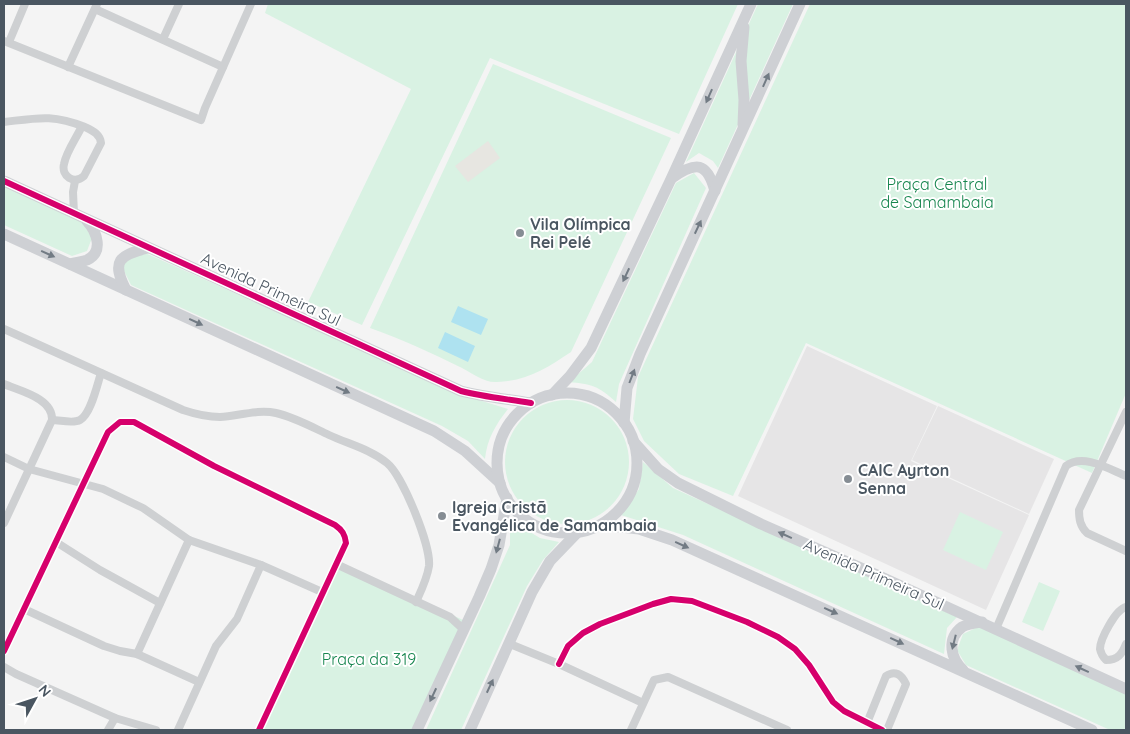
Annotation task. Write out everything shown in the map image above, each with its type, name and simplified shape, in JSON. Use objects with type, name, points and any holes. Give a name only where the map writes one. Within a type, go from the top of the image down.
[{"type":"main road","points":[[552,395],[570,376],[591,348],[751,4]]},
{"type":"main road","points":[[624,423],[627,388],[640,354],[800,4]]},
{"type":"main road","points":[[742,132],[744,100],[742,62],[745,17]]},
{"type":"main road","points":[[671,179],[693,166],[701,168],[711,177],[715,191]]},
{"type":"main road","name":"Avenida Primeira Sul","points":[[4,181],[461,391],[485,397],[531,403]]},
{"type":"main road","points":[[70,264],[89,259],[98,245],[95,230],[85,219]]},
{"type":"main road","points":[[4,234],[434,431],[464,451],[500,483]]},
{"type":"main road","points":[[126,290],[118,273],[120,263],[130,253],[148,248]]},
{"type":"main road","points":[[571,394],[590,397],[609,408],[624,423],[633,441],[637,458],[636,476],[630,496],[618,512],[602,525],[577,533],[556,533],[536,526],[519,514],[507,498],[500,483],[498,456],[506,430],[516,415],[531,403],[552,395],[571,394]]},
{"type":"main road","name":"Avenida Primeira Sul","points":[[633,441],[658,469],[678,484],[761,524],[996,628],[1126,689]]},
{"type":"main road","points":[[416,730],[479,597],[499,545],[507,498]]},
{"type":"main road","points":[[602,525],[639,529],[672,540],[1092,730]]},
{"type":"main road","points":[[470,730],[532,592],[550,561],[577,533]]},
{"type":"main road","points":[[968,674],[955,663],[952,644],[955,635],[962,627],[982,622]]},
{"type":"street","points":[[25,4],[6,41],[201,120],[251,4]]},
{"type":"street","points":[[163,40],[178,4]]},
{"type":"street","points":[[68,67],[96,6],[163,40],[223,67]]},
{"type":"street","points":[[4,122],[45,117],[64,119],[82,126],[94,131],[101,143],[84,176],[75,181],[66,174],[64,164],[82,126]]},
{"type":"street","points":[[74,214],[73,192],[75,181]]},
{"type":"street","points":[[4,329],[182,410],[205,417],[275,413],[292,418],[374,454],[396,472],[407,493],[427,552],[429,564],[416,602]]},
{"type":"street","points":[[52,420],[70,422],[80,420],[88,412],[101,373]]},
{"type":"street","points":[[4,384],[40,399],[51,409],[52,420],[4,523]]},
{"type":"street","points":[[1126,412],[1079,510],[1080,523],[1086,533],[1126,551]]},
{"type":"street","points":[[4,651],[108,432],[120,422],[134,422],[214,466],[340,528],[345,535],[346,543],[259,730]]},
{"type":"street","points":[[4,457],[29,469],[103,489],[143,508],[190,540],[261,565],[322,592]]},
{"type":"street","points":[[996,628],[1066,466],[1071,462],[1084,460],[1126,476]]},
{"type":"street","points":[[137,654],[190,540]]},
{"type":"street","points":[[56,542],[100,570],[160,603]]},
{"type":"street","points":[[336,564],[450,617],[463,629]]},
{"type":"street","points":[[178,730],[216,646],[237,619],[261,565]]},
{"type":"street","points":[[559,664],[568,646],[584,633],[600,624],[653,604],[672,600],[692,601],[738,618],[778,636],[795,649],[809,665],[833,702],[844,712],[882,730]]},
{"type":"street","points":[[1126,607],[1116,613],[1102,639],[1100,648],[1102,656],[1106,660],[1116,658],[1120,655],[1126,644]]},
{"type":"street","points":[[24,609],[104,646],[137,654],[199,682]]},
{"type":"street","points":[[450,617],[469,618]]},
{"type":"street","points":[[510,644],[643,702]]},
{"type":"street","points":[[5,666],[34,682],[115,718],[156,730]]},
{"type":"street","points":[[867,723],[886,676],[891,673],[897,673],[903,677],[906,684],[887,730]]},
{"type":"street","points":[[631,730],[654,680],[668,677],[786,730]]},
{"type":"street","points":[[108,730],[115,718]]},
{"type":"shaded area","name":"CAIC Ayrton Senna","points":[[807,346],[937,406],[911,461],[1029,515],[986,610],[738,496]]},
{"type":"shaded area","points":[[938,406],[1054,459],[1029,514],[912,460]]},
{"type":"green space","points":[[268,4],[738,4],[679,134],[490,58],[362,325],[308,302],[411,89],[265,13]]},
{"type":"green space","points":[[758,4],[793,4],[718,168],[713,161],[699,153],[686,162]]},
{"type":"green space","name":"Praça Central de Samambaia","points":[[810,4],[1126,4],[1126,393],[1092,473],[806,343],[733,496],[679,474],[644,441],[633,419],[638,377]]},
{"type":"green space","name":"Vila Olímpica Rei Pelé","points":[[493,64],[671,138],[571,352],[536,373],[518,379],[497,382],[483,379],[428,352],[370,328]]},
{"type":"green space","points":[[694,173],[706,188],[619,384],[616,402],[605,392],[594,387],[569,382],[592,362],[676,183]]},
{"type":"green space","points":[[4,185],[82,221],[92,238],[87,251],[72,256],[4,225]]},
{"type":"green space","points":[[143,252],[463,395],[508,409],[493,432],[485,459],[468,441],[442,426],[131,285],[122,267],[129,253]]},
{"type":"green space","points":[[567,400],[591,405],[611,418],[624,438],[629,462],[624,486],[611,506],[591,519],[567,524],[543,519],[523,506],[510,486],[505,462],[510,438],[523,418],[543,405]]},
{"type":"green space","points":[[643,462],[673,488],[957,617],[947,628],[944,654],[683,535],[621,515],[639,489]]},
{"type":"green space","points":[[960,512],[1003,532],[986,570],[943,550]]},
{"type":"green space","points":[[510,520],[540,538],[559,542],[543,560],[527,586],[461,730],[426,730],[510,545]]},
{"type":"green space","name":"Praça da 319","points":[[338,561],[463,620],[412,730],[262,730]]},
{"type":"green space","points":[[1039,582],[1060,591],[1043,631],[1022,622]]},
{"type":"green space","points":[[980,626],[1126,693],[1126,730],[1110,730],[966,665],[957,650],[963,634]]},
{"type":"sand","points":[[488,141],[500,158],[468,182],[455,166]]},
{"type":"water","points":[[458,306],[488,319],[481,335],[451,322]]},
{"type":"water","points":[[445,332],[475,346],[468,362],[438,348]]},
{"type":"cycle path","points":[[4,181],[461,391],[531,403]]},
{"type":"cycle path","points":[[4,651],[108,432],[120,422],[134,422],[214,466],[335,525],[344,535],[346,543],[259,730]]},
{"type":"cycle path","points":[[559,664],[568,646],[583,633],[600,624],[671,599],[692,601],[747,622],[778,637],[795,649],[809,665],[833,702],[844,711],[882,730]]},
{"type":"place","name":"Vila Olímpica Rei Pelé","points":[[520,233]]},
{"type":"place","name":"CAIC Ayrton Senna","points":[[848,479]]},
{"type":"place","name":"Igreja Cristã Evangélica de Samambaia","points":[[442,516]]}]
